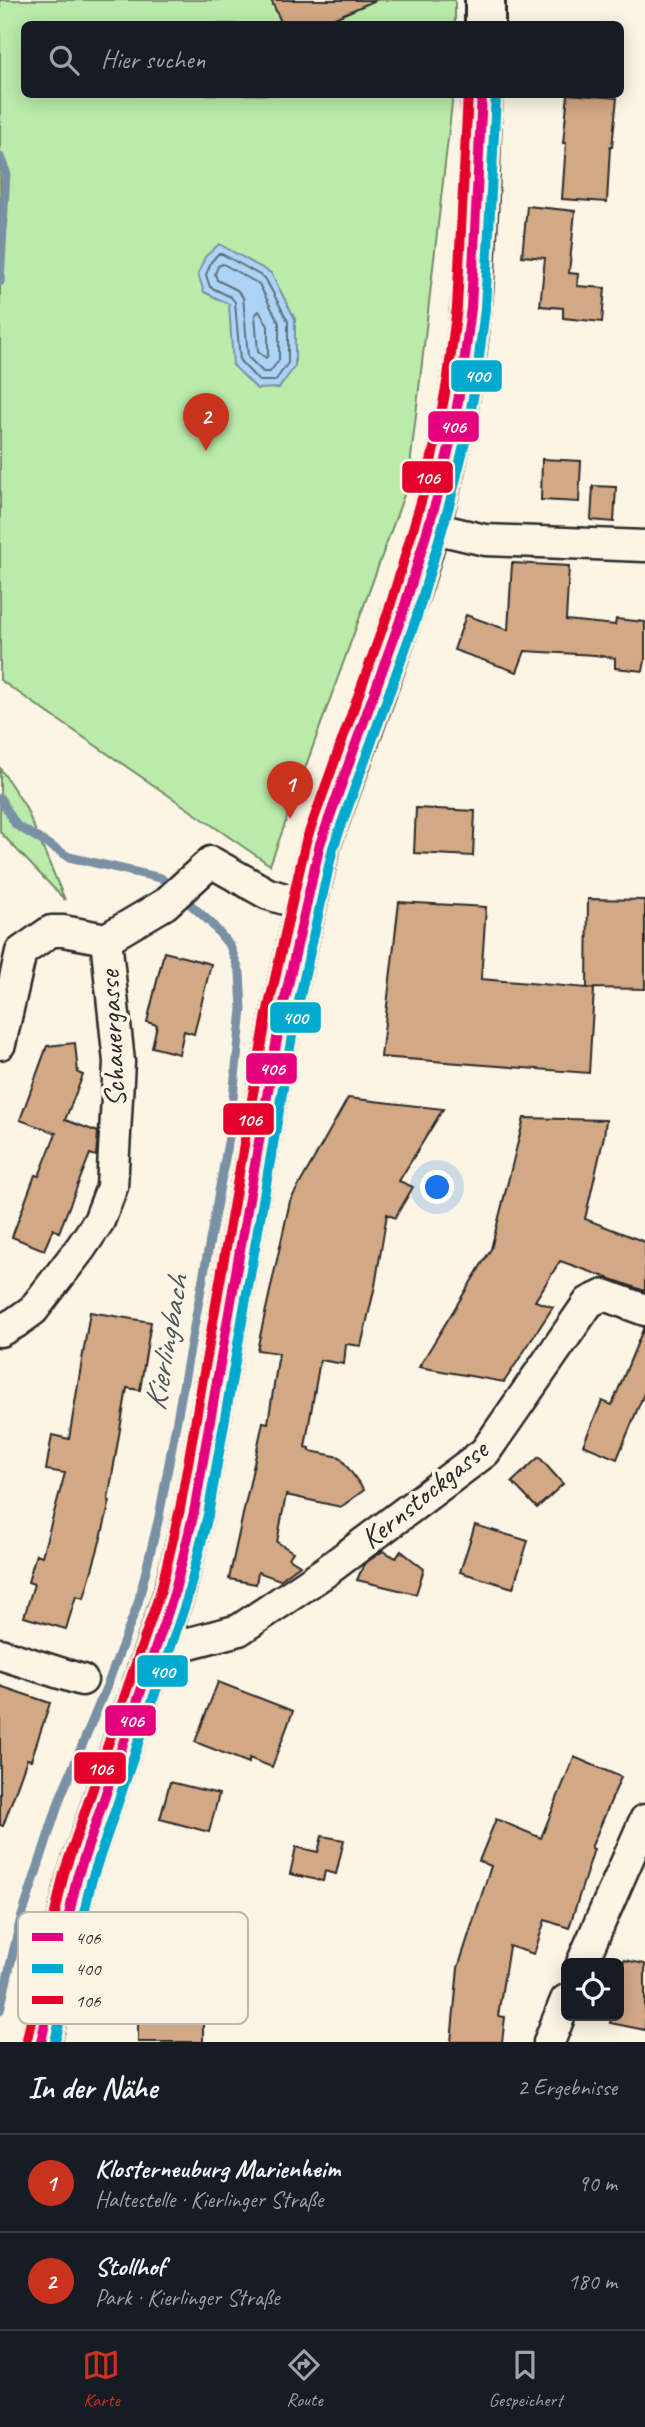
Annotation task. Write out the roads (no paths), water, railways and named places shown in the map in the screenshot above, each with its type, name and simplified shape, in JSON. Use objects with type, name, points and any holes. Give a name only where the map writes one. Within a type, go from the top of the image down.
[{"type":"main road","points":[[485,0],[485,21]]},
{"type":"main road","points":[[70,1912],[77,1878],[174,1594],[194,1512],[269,1078],[320,844],[403,614],[429,527],[449,444],[463,379],[475,260],[482,98]]},
{"type":"main road","points":[[41,2042],[45,2024]]},
{"type":"street","points":[[429,527],[485,540],[645,546]]},
{"type":"street","name":"Schauergasse","points":[[0,1331],[33,1310],[65,1269],[99,1221],[112,1187],[119,1062],[106,939],[165,904],[211,862],[268,894],[305,905]]},
{"type":"street","points":[[0,1044],[21,952],[51,931],[106,939]]},
{"type":"street","name":"Kernstockgasse","points":[[155,1652],[239,1630],[325,1572],[485,1452],[589,1302],[604,1295],[645,1310]]},
{"type":"street","points":[[0,1654],[82,1681]]},
{"type":"street","points":[[584,1958],[645,1820]]},
{"type":"street","points":[[549,2042],[561,2012]]},
{"type":"water","points":[[219,244],[271,273],[295,319],[295,366],[279,388],[257,389],[233,365],[229,304],[204,292],[198,274],[205,257]]},
{"type":"waterway","name":"Kierlingbach","points":[[0,157],[6,172],[0,282]]},
{"type":"waterway","name":"Kierlingbach","points":[[0,798],[16,825],[69,857],[161,878],[210,922],[230,946],[240,973],[242,1009],[229,1137],[159,1517],[138,1603],[61,1796],[23,1912]]},
{"type":"waterway","name":"Kierlingbach","points":[[0,2010],[18,1931]]},
{"type":"place","name":"Stollhof","points":[[206,451]]},
{"type":"place","name":"Klosterneuburg Marienheim","points":[[290,819]]}]
